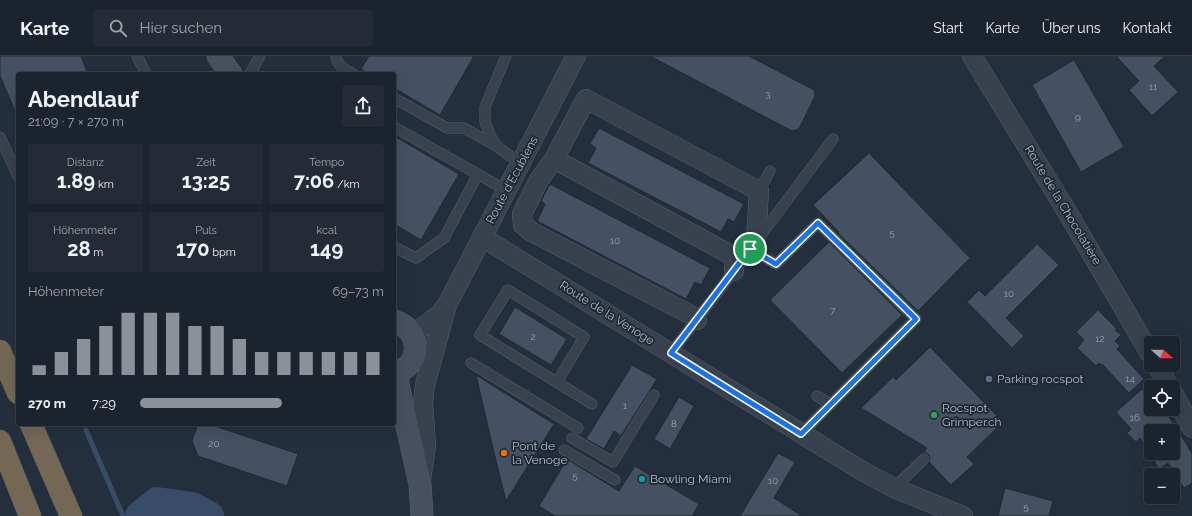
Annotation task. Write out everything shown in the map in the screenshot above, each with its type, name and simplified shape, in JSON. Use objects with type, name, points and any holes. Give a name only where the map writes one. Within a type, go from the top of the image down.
[{"type":"highway","points":[[0,351],[16,388]]},
{"type":"highway","points":[[32,426],[70,515]]},
{"type":"highway","points":[[0,441],[30,516]]},
{"type":"main road","points":[[218,56],[230,72]]},
{"type":"main road","points":[[396,322],[407,327],[412,334],[415,343],[415,353],[411,362],[405,369],[396,373]]},
{"type":"main road","points":[[396,377],[420,484],[422,516]]},
{"type":"street","name":"Route d'Ecublens","points":[[412,334],[433,320],[443,311],[576,56]]},
{"type":"street","name":"Route de la Chocolatière","points":[[972,56],[1066,210],[1144,344]]},
{"type":"street","points":[[697,320],[691,315],[532,232],[523,225],[522,214],[539,180],[554,158],[586,99],[759,191],[753,245]]},
{"type":"street","points":[[554,158],[735,257],[734,271]]},
{"type":"street","name":"Route de la Venoge","points":[[482,237],[490,240],[864,472],[894,488],[963,516]]},
{"type":"street","name":"Route d'Ecublens","points":[[420,484],[426,446],[423,402],[425,385],[447,304]]},
{"type":"street","points":[[1180,406],[1192,428]]},
{"type":"lane","points":[[137,56],[145,72]]},
{"type":"lane","points":[[251,72],[260,56]]},
{"type":"lane","points":[[336,56],[337,62],[340,66],[350,72]]},
{"type":"lane","points":[[498,147],[491,137],[486,122],[485,107],[506,56]]},
{"type":"lane","points":[[396,99],[446,128],[464,128],[521,162]]},
{"type":"lane","points":[[396,128],[506,190]]},
{"type":"lane","points":[[0,136],[16,172]]},
{"type":"lane","points":[[671,353],[833,139]]},
{"type":"lane","points":[[759,191],[770,171]]},
{"type":"lane","points":[[396,248],[416,258],[444,238],[478,174]]},
{"type":"lane","points":[[753,245],[776,264],[818,223],[916,319],[801,434]]},
{"type":"lane","points":[[557,382],[584,337],[508,290],[480,335],[592,404]]},
{"type":"lane","points":[[471,363],[578,428]]},
{"type":"lane","points":[[572,438],[613,462],[654,395]]},
{"type":"lane","points":[[817,396],[830,405]]},
{"type":"lane","points":[[564,450],[615,480]]},
{"type":"lane","points":[[894,488],[924,458]]},
{"type":"building","points":[[0,56],[81,56],[87,72],[16,72],[16,113],[0,76]]},
{"type":"building","points":[[369,56],[474,56],[440,115],[396,89],[396,72],[366,72],[361,69]]},
{"type":"building","points":[[650,56],[749,56],[814,90],[815,96],[799,129],[792,131]]},
{"type":"building","points":[[1116,56],[1165,56],[1154,66],[1178,92],[1152,116],[1129,90],[1139,81]]},
{"type":"building","points":[[1074,60],[1124,147],[1081,172],[1032,85]]},
{"type":"building","points":[[599,128],[744,204],[734,222],[728,219],[721,232],[588,163],[596,148],[590,144]]},
{"type":"building","points":[[396,137],[459,174],[421,240],[396,225]]},
{"type":"building","points":[[869,153],[970,258],[918,311],[838,233],[839,232],[813,205]]},
{"type":"building","points":[[550,184],[710,268],[701,285],[695,282],[686,299],[537,221],[545,204],[541,201]]},
{"type":"building","points":[[829,242],[902,315],[842,373],[770,300]]},
{"type":"building","points":[[1037,244],[1059,265],[1006,318],[1024,336],[1012,348],[967,302],[979,290],[985,296]]},
{"type":"building","points":[[515,307],[567,339],[551,365],[499,334]]},
{"type":"building","points":[[1098,310],[1121,335],[1115,341],[1120,346],[1117,349],[1144,379],[1129,393],[1102,364],[1101,365],[1099,363],[1096,366],[1077,348],[1084,340],[1076,332]]},
{"type":"building","name":"Rocspot Grimper.ch","points":[[930,347],[1003,422],[967,457],[974,464],[951,485],[929,462],[929,455],[923,453],[927,448],[861,408],[893,377],[896,380]]},
{"type":"building","points":[[632,365],[657,379],[621,436],[614,431],[604,449],[586,439]]},
{"type":"building","points":[[476,375],[554,424],[506,501],[496,461]]},
{"type":"building","points":[[1142,389],[1144,391],[1144,416],[1168,416],[1174,424],[1144,424],[1144,445],[1140,438],[1136,442],[1127,433],[1131,429],[1116,412]]},
{"type":"building","points":[[679,397],[694,406],[670,449],[654,439]]},
{"type":"building","points":[[197,426],[215,426],[298,454],[287,486],[198,456],[192,441]]},
{"type":"building","points":[[1180,434],[1192,453],[1192,483],[1184,488],[1180,482],[1180,468],[1171,468],[1168,463],[1158,468],[1153,460],[1180,460]]},
{"type":"building","points":[[778,453],[795,462],[774,498],[802,516],[740,516]]},
{"type":"building","points":[[567,459],[619,491],[635,466],[699,504],[692,516],[555,516],[539,506]]},
{"type":"building","points":[[1005,488],[1053,501],[1049,516],[998,516]]},
{"type":"waterway","points":[[86,430],[123,516]]},
{"type":"waterway","points":[[140,516],[157,502],[192,507],[209,516]]},
{"type":"place","name":"Parking rocspot","points":[[989,379]]},
{"type":"place","name":"Rocspot Grimper.ch","points":[[934,415]]},
{"type":"place","name":"Pont de la Venoge","points":[[504,453]]},
{"type":"place","name":"Bowling Miami","points":[[642,479]]},
{"type":"route","points":[[818,223],[916,319],[801,434],[671,353],[750,249],[776,264],[818,223]]}]
